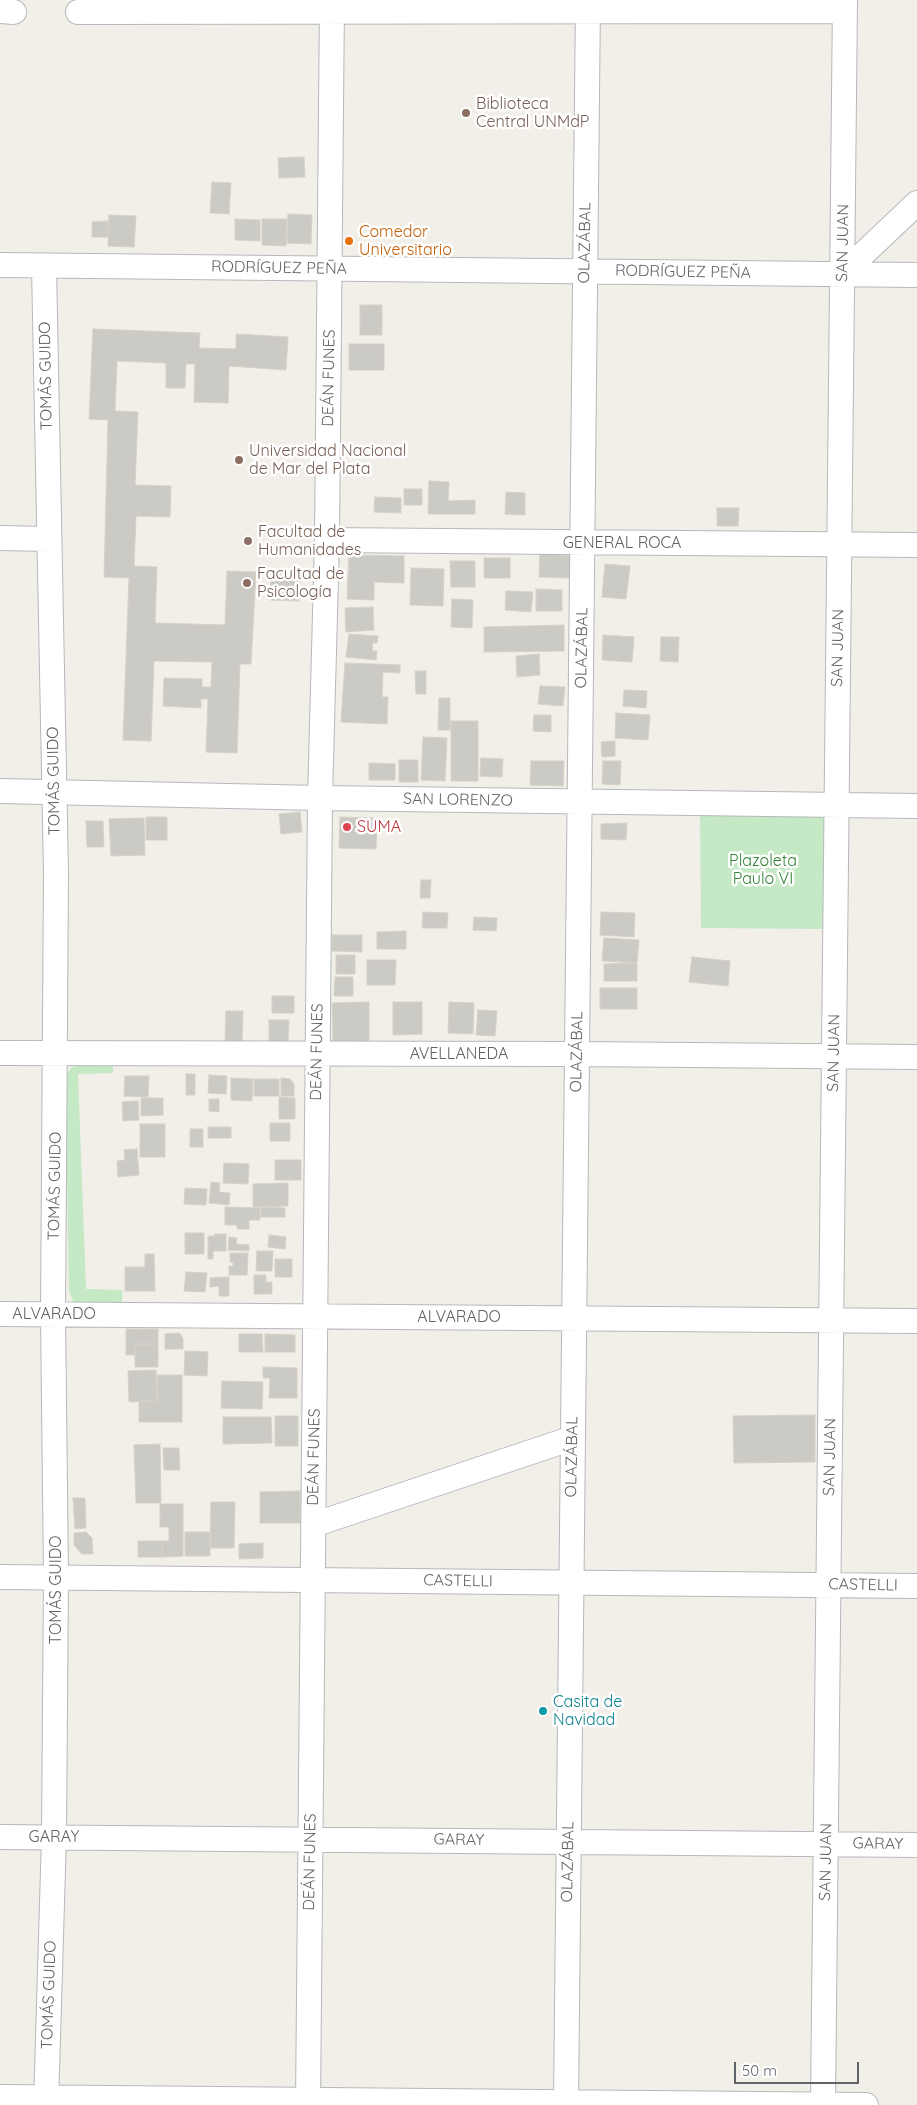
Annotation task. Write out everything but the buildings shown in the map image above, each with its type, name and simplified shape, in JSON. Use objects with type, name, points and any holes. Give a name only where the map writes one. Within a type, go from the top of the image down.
[{"type":"street","points":[[78,12],[332,5],[845,6]]},
{"type":"street","name":"DEÁN FUNES","points":[[308,2102],[317,1054],[320,798],[327,540],[331,269],[332,5]]},
{"type":"street","name":"OLAZÁBAL","points":[[566,2103],[588,5]]},
{"type":"street","name":"SAN JUAN","points":[[823,2105],[845,6]]},
{"type":"street","points":[[842,274],[917,203]]},
{"type":"street","name":"RODRÍGUEZ PEÑA","points":[[0,265],[917,274]]},
{"type":"street","name":"TOMÁS GUIDO","points":[[44,266],[56,872],[53,1314],[56,1577],[54,1836],[46,2102]]},
{"type":"street","points":[[0,538],[49,539]]},
{"type":"street","name":"GENERAL ROCA","points":[[327,540],[917,545]]},
{"type":"street","name":"SAN LORENZO","points":[[0,791],[320,798],[917,806]]},
{"type":"street","name":"AVELLANEDA","points":[[0,1053],[577,1054],[917,1057]]},
{"type":"street","name":"ALVARADO","points":[[0,1314],[917,1321]]},
{"type":"street","points":[[313,1524],[573,1438]]},
{"type":"street","name":"CASTELLI","points":[[0,1576],[917,1586]]},
{"type":"street","name":"GARAY","points":[[0,1837],[917,1845]]},
{"type":"street","points":[[0,2097],[46,2102],[866,2105]]},
{"type":"green space","name":"Plazoleta Paulo VI","points":[[700,813],[825,813],[824,929],[701,928]]},
{"type":"green space","points":[[113,1063],[113,1073],[78,1074],[86,1289],[122,1290],[122,1304],[74,1303],[69,1291],[65,1078],[71,1068],[80,1064]]},
{"type":"place","name":"Biblioteca Central UNMdP","points":[[466,113]]},
{"type":"place","name":"Comedor Universitario","points":[[349,241]]},
{"type":"place","name":"Universidad Nacional de Mar del Plata","points":[[239,460]]},
{"type":"place","name":"Facultad de Humanidades","points":[[248,541]]},
{"type":"place","name":"Facultad de Psicología","points":[[247,583]]},
{"type":"place","name":"SUMA","points":[[347,827]]},
{"type":"place","name":"Casita de Navidad","points":[[543,1711]]}]
